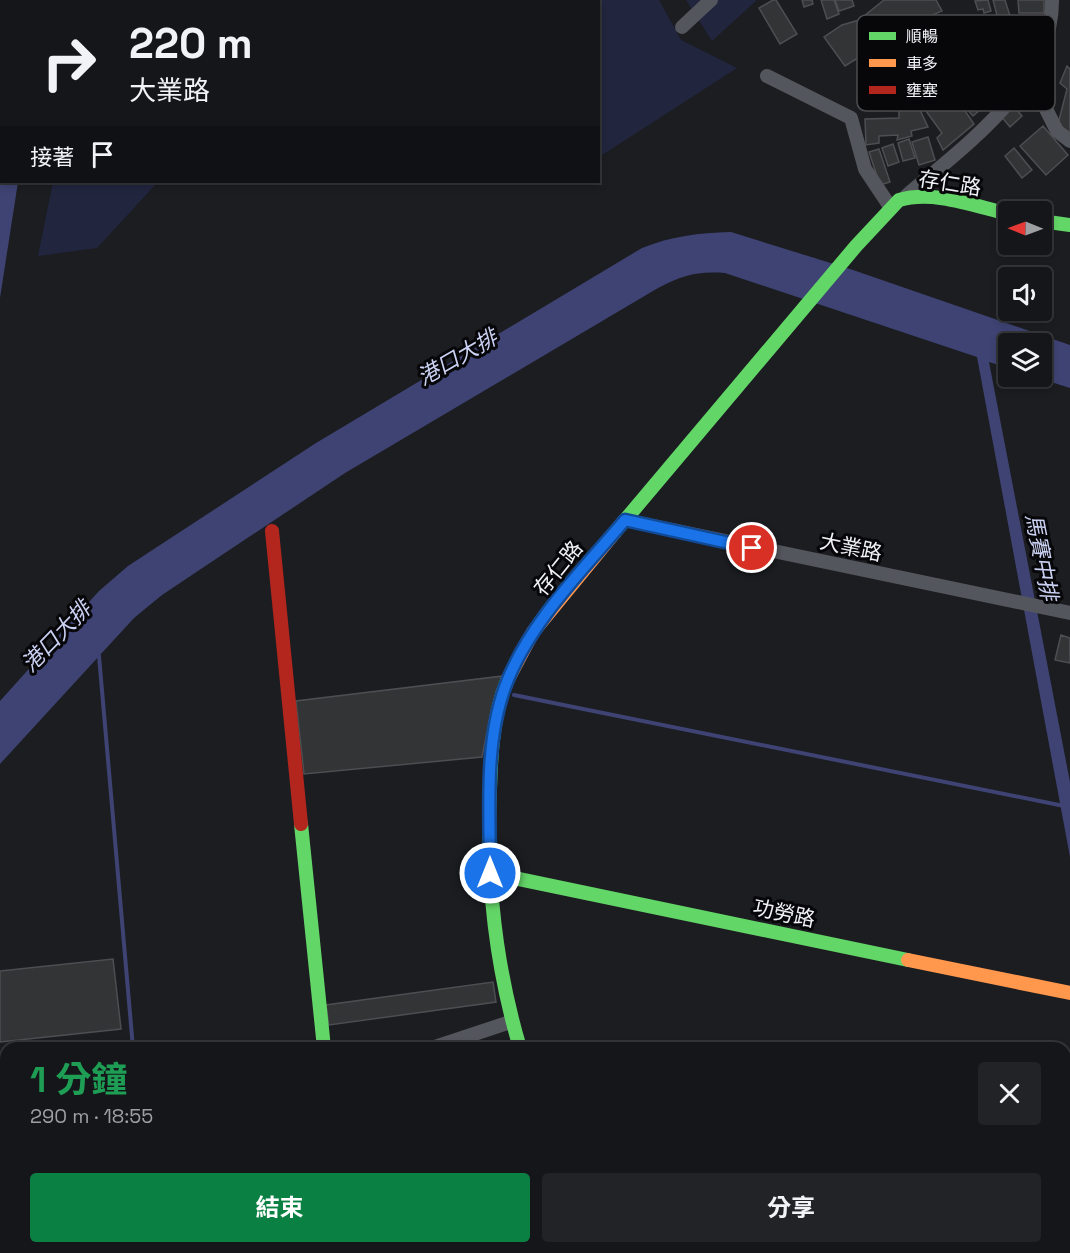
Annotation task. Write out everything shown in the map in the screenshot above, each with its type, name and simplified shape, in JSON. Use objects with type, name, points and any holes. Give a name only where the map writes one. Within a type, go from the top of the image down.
[{"type":"street","points":[[682,27],[711,0]]},
{"type":"street","points":[[1051,15],[1052,0]]},
{"type":"street","points":[[767,76],[851,118],[865,169],[891,208]]},
{"type":"street","points":[[906,196],[961,151],[998,111]]},
{"type":"street","points":[[1047,111],[1057,131],[1070,141]]},
{"type":"street","name":"存仁路","points":[[518,1042],[510,1022],[504,994],[490,873],[490,780],[497,717],[505,687],[528,640],[625,520],[891,208],[906,196],[998,212]]},
{"type":"street","points":[[1052,223],[1070,225]]},
{"type":"street","name":"大業路","points":[[625,520],[1070,614]]},
{"type":"street","points":[[272,531],[302,806],[323,1042]]},
{"type":"street","name":"功勞路","points":[[490,873],[1070,993]]},
{"type":"street","points":[[450,1042],[510,1022]]},
{"type":"shaded area","points":[[600,0],[659,0],[681,40],[737,68],[600,156]]},
{"type":"shaded area","points":[[686,0],[757,0],[712,41]]},
{"type":"shaded area","points":[[53,183],[157,183],[97,248],[38,256]]},
{"type":"water","points":[[0,183],[18,183],[0,298]]},
{"type":"water","points":[[731,232],[853,270],[1035,333],[998,333],[998,365],[989,362],[1070,782],[1070,857],[977,357],[725,273],[690,275],[658,288],[345,473],[162,595],[134,618],[0,764],[0,701],[99,591],[128,566],[316,443],[642,248],[685,236]]},
{"type":"water","points":[[1052,339],[1070,345],[1070,388],[1052,382]]},
{"type":"building","points":[[776,0],[797,34],[780,44],[759,8]]},
{"type":"building","points":[[802,0],[812,0],[813,4],[804,7]]},
{"type":"building","points":[[821,0],[834,0],[839,14],[827,19]]},
{"type":"building","points":[[835,0],[852,0],[854,6],[839,11]]},
{"type":"building","points":[[884,0],[936,0],[942,11],[933,15],[865,15]]},
{"type":"building","points":[[988,0],[991,11],[984,13],[983,9],[978,10],[975,1]]},
{"type":"building","points":[[993,0],[1005,0],[1010,15],[997,15]]},
{"type":"building","points":[[1018,0],[1044,0],[1044,13],[1019,13]]},
{"type":"building","points":[[857,21],[857,59],[845,66],[824,37],[842,25]]},
{"type":"building","points":[[1067,66],[1070,69],[1070,133],[1058,124],[1067,89],[1060,83]]},
{"type":"building","points":[[899,111],[921,111],[928,127],[911,131],[912,136],[897,140],[898,135],[879,136],[879,143],[866,145],[865,119],[899,118]]},
{"type":"building","points":[[926,111],[965,111],[974,124],[943,150],[937,138],[942,133]]},
{"type":"building","points":[[969,111],[979,111],[973,116]]},
{"type":"building","points":[[1004,111],[1018,111],[1022,116],[1010,127],[1000,115]]},
{"type":"building","points":[[1043,126],[1068,155],[1046,175],[1020,146]]},
{"type":"building","points":[[928,137],[935,160],[919,165],[912,142]]},
{"type":"building","points":[[909,139],[915,158],[903,161],[898,143]]},
{"type":"building","points":[[893,144],[899,162],[888,166],[882,148]]},
{"type":"building","points":[[1014,148],[1032,170],[1022,178],[1005,156]]},
{"type":"building","points":[[879,149],[890,182],[880,185],[869,152]]},
{"type":"building","points":[[1061,635],[1070,638],[1070,663],[1055,660]]},
{"type":"building","points":[[503,676],[491,712],[482,757],[304,774],[296,701]]},
{"type":"building","points":[[113,959],[121,1029],[0,1042],[0,971]]},
{"type":"building","points":[[493,982],[496,1002],[329,1025],[326,1005]]},
{"type":"waterway","points":[[99,656],[132,1042]]},
{"type":"waterway","points":[[514,695],[1064,806]]},
{"type":"traffic: fast","points":[[615,532],[856,246],[899,200],[912,197],[940,198],[998,211]]},
{"type":"traffic: fast","points":[[1052,223],[1070,225]]},
{"type":"traffic: fast","points":[[507,681],[499,707],[492,749],[489,855],[498,952],[518,1042]]},
{"type":"traffic: fast","points":[[301,824],[323,1042]]},
{"type":"traffic: fast","points":[[490,873],[908,960]]},
{"type":"traffic: slow","points":[[507,681],[533,632],[615,532]]},
{"type":"traffic: slow","points":[[908,960],[1070,993]]},
{"type":"traffic: jam","points":[[272,531],[301,824]]},
{"type":"route","points":[[490,873],[490,780],[497,717],[505,687],[528,640],[554,605],[625,520],[660,530],[752,548]]},
{"type":"water label","name":"港口大排","points":[[457,357]]},
{"type":"water label","name":"馬賽中排","points":[[1042,557]]},
{"type":"water label","name":"港口大排","points":[[56,636]]}]
